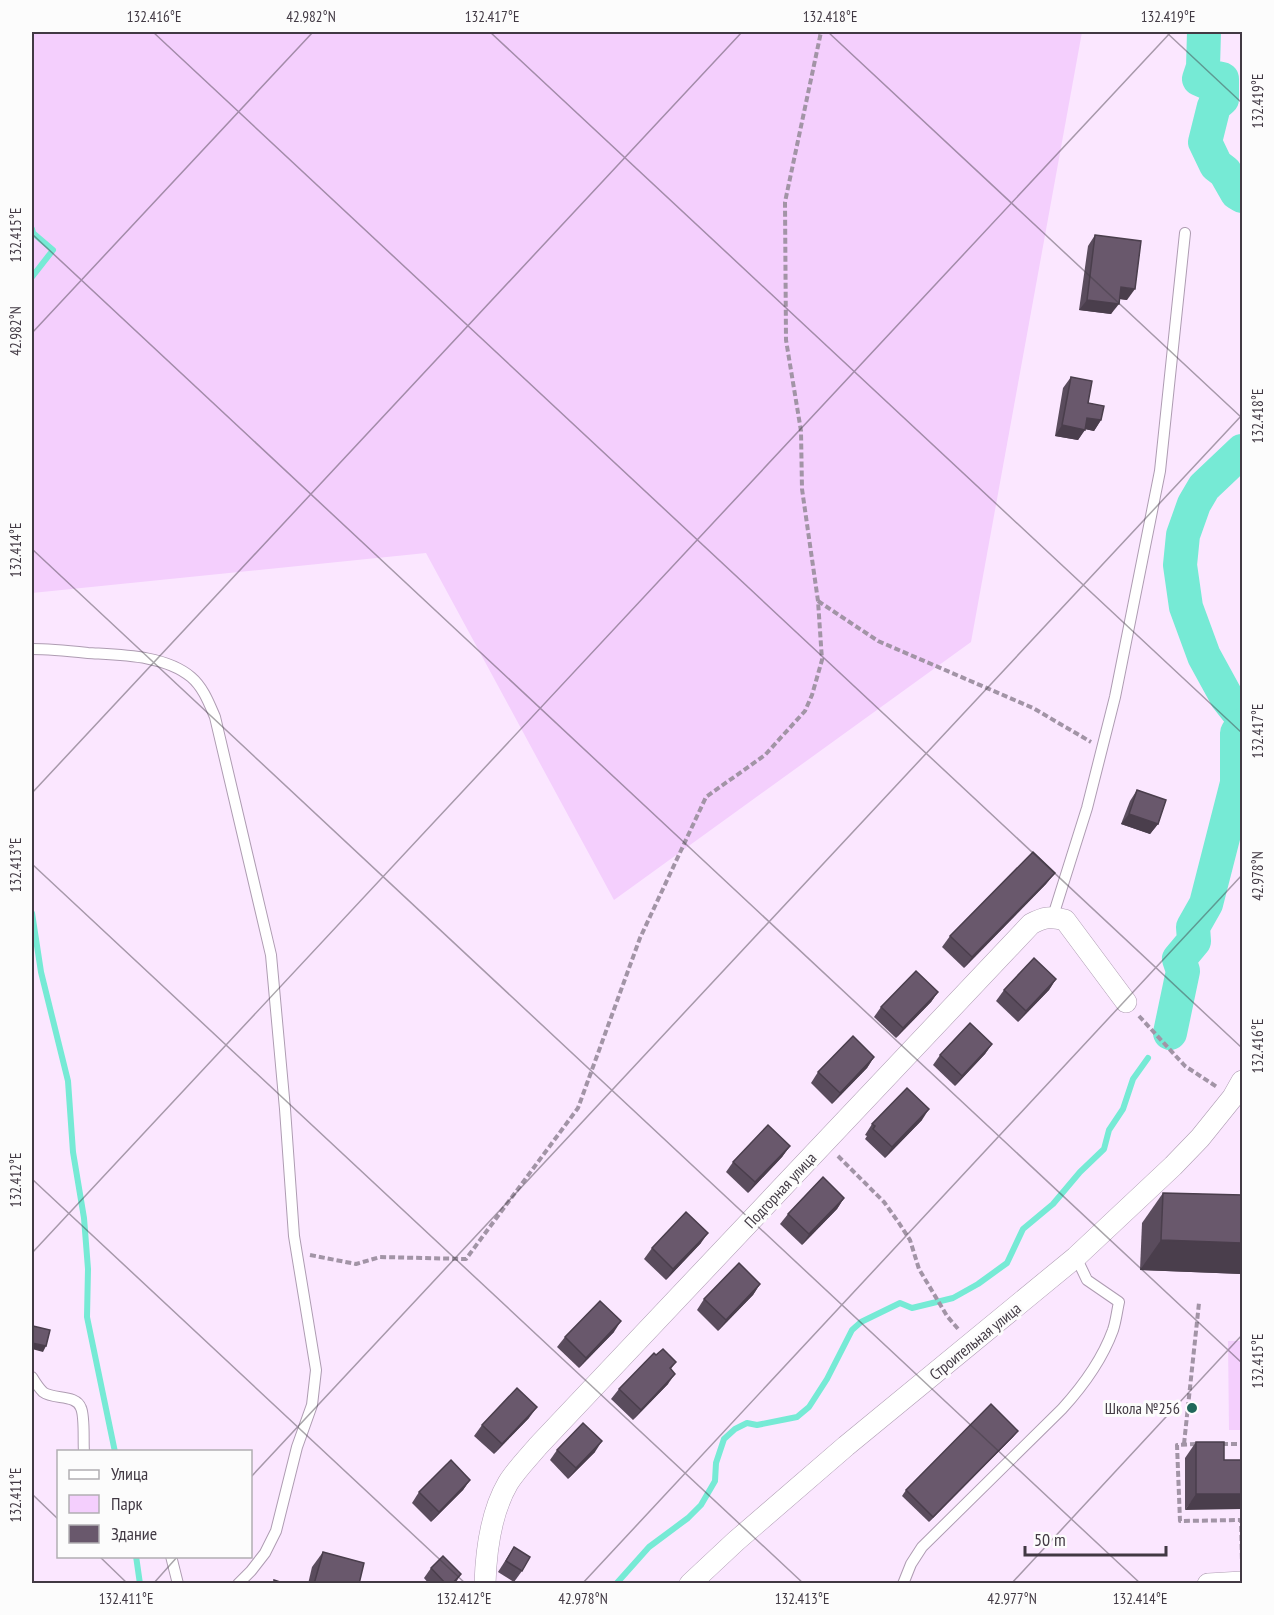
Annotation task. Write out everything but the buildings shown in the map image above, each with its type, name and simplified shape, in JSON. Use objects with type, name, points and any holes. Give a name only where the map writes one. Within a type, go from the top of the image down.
[{"type":"street","points":[[1053,916],[1065,920],[1126,1002]]},
{"type":"street","name":"Подгорная улица","points":[[485,1584],[498,1503],[509,1481],[537,1446],[1031,924],[1042,918],[1053,916]]},
{"type":"street","name":"Строительная улица","points":[[690,1584],[846,1446],[1154,1190],[1200,1138],[1238,1089]]},
{"type":"street","points":[[1208,1584],[1242,1583]]},
{"type":"lane","points":[[1053,916],[1087,808],[1115,697],[1160,471],[1185,233]]},
{"type":"lane","points":[[32,649],[151,659],[191,676],[201,687],[211,708],[223,752],[271,956],[294,1236],[316,1370],[312,1405],[297,1447],[276,1530],[265,1553],[238,1584]]},
{"type":"lane","points":[[903,1584],[911,1564],[922,1547],[1079,1391],[1103,1354],[1114,1327],[1119,1302],[1087,1280],[1076,1257]]},
{"type":"lane","points":[[32,1377],[42,1391],[52,1396],[78,1402],[82,1409],[84,1450]]},
{"type":"lane","points":[[171,1558],[178,1584]]},
{"type":"path","points":[[297,1253],[356,1264],[380,1257],[466,1259],[578,1108],[640,938],[706,797],[765,754],[805,711],[822,660],[818,600],[802,489],[801,431],[786,340],[785,202],[821,32]]},
{"type":"path","points":[[818,600],[878,641],[1033,708],[1102,749]]},
{"type":"path","points":[[1148,1026],[1185,1066],[1238,1089]]},
{"type":"path","points":[[825,1142],[884,1202],[910,1240],[919,1269],[947,1316]]},
{"type":"path","points":[[1184,1444],[1199,1303]]},
{"type":"path","points":[[1207,1444],[1177,1445],[1180,1521],[1241,1520],[1242,1583]]},
{"type":"path","points":[[1219,1444],[1242,1444]]},
{"type":"green space","points":[[32,32],[1082,32],[971,642],[614,900],[426,553],[32,593]]},
{"type":"green space","points":[[1228,1341],[1242,1341],[1242,1430],[1229,1430]]},
{"type":"waterway","points":[[1204,32],[1203,67],[1199,79],[1208,83],[1213,77],[1222,79],[1222,99],[1214,106],[1205,142],[1216,165],[1225,172],[1237,193],[1242,196]]},
{"type":"waterway","points":[[32,229],[33,233],[53,250],[32,277]]},
{"type":"waterway","points":[[1242,451],[1204,487],[1194,504],[1183,535],[1180,565],[1186,607],[1204,656],[1227,698],[1242,717],[1242,722]]},
{"type":"waterway","points":[[1170,1033],[1183,971],[1179,959],[1194,941],[1193,927],[1206,904],[1237,783],[1237,733],[1242,725]]},
{"type":"waterway","points":[[32,913],[41,972],[68,1081],[73,1152],[84,1218],[88,1269],[87,1317],[115,1450]]},
{"type":"waterway","points":[[616,1584],[649,1547],[688,1518],[701,1505],[715,1481],[716,1463],[724,1439],[735,1429],[747,1423],[757,1425],[797,1417],[809,1407],[827,1379],[852,1330],[861,1322],[900,1303],[912,1308],[953,1298],[978,1284],[1007,1263],[1023,1229],[1053,1204],[1080,1172],[1104,1149],[1109,1130],[1123,1109],[1133,1079],[1148,1058]]},
{"type":"waterway","points":[[136,1558],[140,1584]]},
{"type":"place","name":"Школа №256","points":[[1192,1408]]}]
